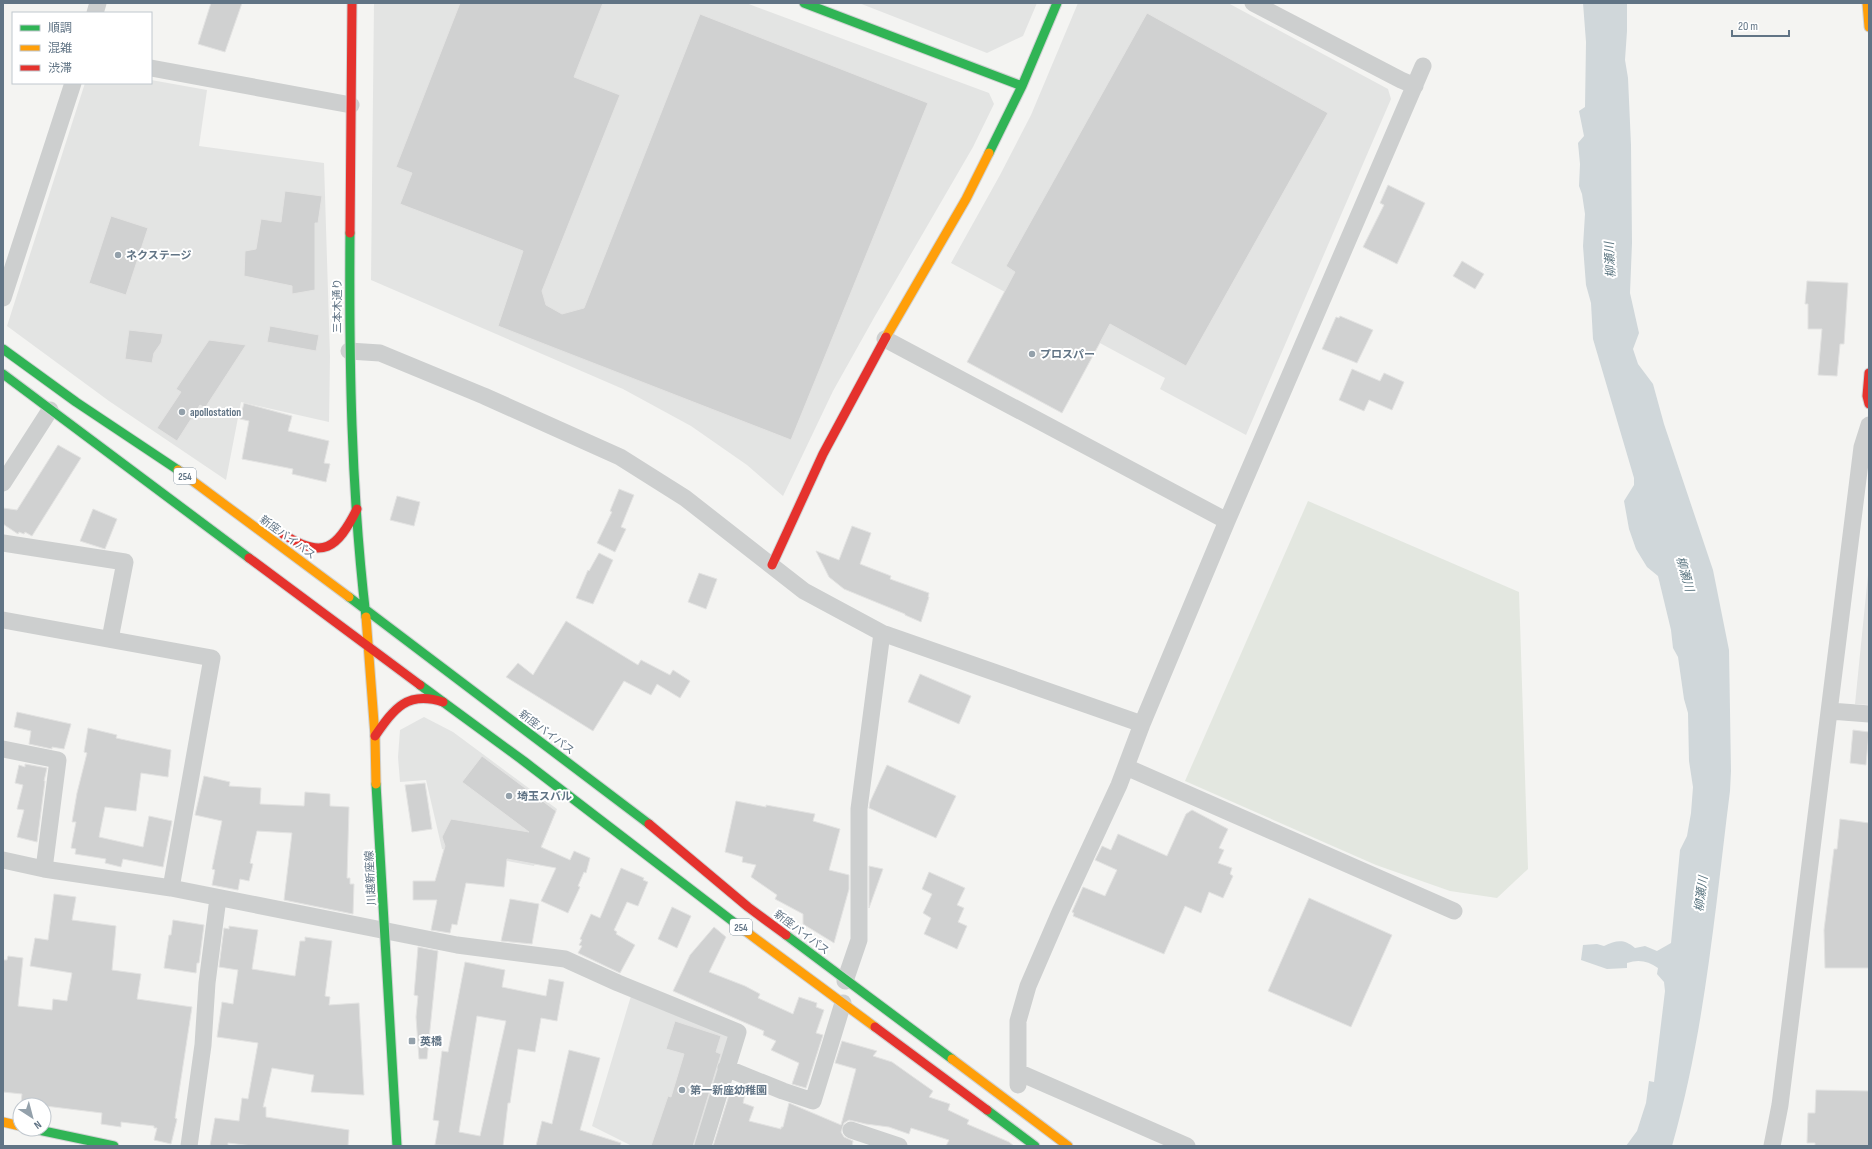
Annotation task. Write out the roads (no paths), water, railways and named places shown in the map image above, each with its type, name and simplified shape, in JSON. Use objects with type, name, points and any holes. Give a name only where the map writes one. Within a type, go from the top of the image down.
[{"type":"main road","name":"三本木通り","points":[[352,3],[349,351],[357,509],[364,608]]},
{"type":"main road","points":[[804,3],[1022,86]]},
{"type":"main road","points":[[772,565],[822,454],[885,339],[966,199],[1022,86],[1057,3]]},
{"type":"main road","points":[[1867,3],[1869,27]]},
{"type":"main road","name":"新座バイパス","points":[[3,350],[76,402],[175,468],[364,608],[641,818],[748,907],[845,981],[1068,1146]]},
{"type":"main road","points":[[1869,373],[1867,396],[1869,404]]},
{"type":"main road","name":"254","points":[[3,374],[335,623],[449,705],[842,1003],[1035,1146]]},
{"type":"main road","points":[[175,468],[242,505]]},
{"type":"main road","points":[[274,527],[304,547],[321,549],[334,543],[339,538],[351,521],[357,509]]},
{"type":"main road","name":"川越新座線","points":[[364,608],[370,647],[396,1146]]},
{"type":"main road","points":[[375,736],[397,708],[407,700],[420,696],[432,697],[449,705]]},
{"type":"main road","points":[[52,1133],[114,1146]]},
{"type":"street","points":[[1253,3],[1415,86]]},
{"type":"street","points":[[1187,1146],[1018,1078],[1018,1021],[1028,986],[1126,767],[1142,724],[1227,521],[1423,66]]},
{"type":"street","points":[[152,68],[351,105]]},
{"type":"street","points":[[3,298],[73,84]]},
{"type":"street","points":[[885,339],[1227,521]]},
{"type":"street","points":[[349,351],[380,353],[484,396],[620,457],[685,498],[804,591],[882,633],[1142,724]]},
{"type":"street","points":[[3,482],[50,410]]},
{"type":"street","points":[[1772,1146],[1780,1105],[1862,447],[1869,425]]},
{"type":"street","points":[[3,543],[124,562],[110,639]]},
{"type":"street","points":[[3,620],[212,658],[171,888]]},
{"type":"street","points":[[845,981],[859,940],[859,809],[882,633]]},
{"type":"street","points":[[1830,711],[1869,714]]},
{"type":"street","points":[[3,749],[58,760],[44,869]]},
{"type":"street","points":[[1126,767],[1454,911]]},
{"type":"street","points":[[3,860],[44,869],[171,888],[457,945],[565,959],[618,983],[738,1032],[726,1068],[704,1146]]},
{"type":"street","points":[[188,1146],[203,1045],[207,983],[218,898]]},
{"type":"street","points":[[726,1068],[782,1091],[813,1101],[842,1003]]},
{"type":"street","points":[[851,1130],[872,1142],[899,1146]]},
{"type":"water","name":"柳瀬川","points":[[1583,3],[1627,3],[1625,60],[1628,78],[1631,145],[1632,243],[1630,293],[1639,333],[1633,349],[1638,364],[1653,384],[1664,424],[1713,570],[1729,650],[1730,791],[1714,925],[1701,1015],[1693,1059],[1672,1146],[1626,1146],[1637,1131],[1646,1103],[1649,1081],[1654,1082],[1665,991],[1664,982],[1657,974],[1658,968],[1647,962],[1639,961],[1627,963],[1627,968],[1607,969],[1581,960],[1583,945],[1597,944],[1604,946],[1620,941],[1635,948],[1645,946],[1657,951],[1671,943],[1680,850],[1687,836],[1693,787],[1689,761],[1688,713],[1684,699],[1678,657],[1673,648],[1671,630],[1658,576],[1647,567],[1636,549],[1629,529],[1624,501],[1634,485],[1634,478],[1593,339],[1591,303],[1586,285],[1583,246],[1585,214],[1582,194],[1579,186],[1580,164],[1578,143],[1584,136],[1579,111],[1585,107],[1586,42]]},
{"type":"place","name":"ネクステージ","points":[[118,255]]},
{"type":"place","name":"プロスパー","points":[[1032,354]]},
{"type":"place","name":"apollostation","points":[[182,412]]},
{"type":"place","name":"埼玉スバル","points":[[509,796]]},
{"type":"place","name":"英橋","points":[[412,1041]]},
{"type":"place","name":"第一新座幼稚園","points":[[682,1090]]}]
